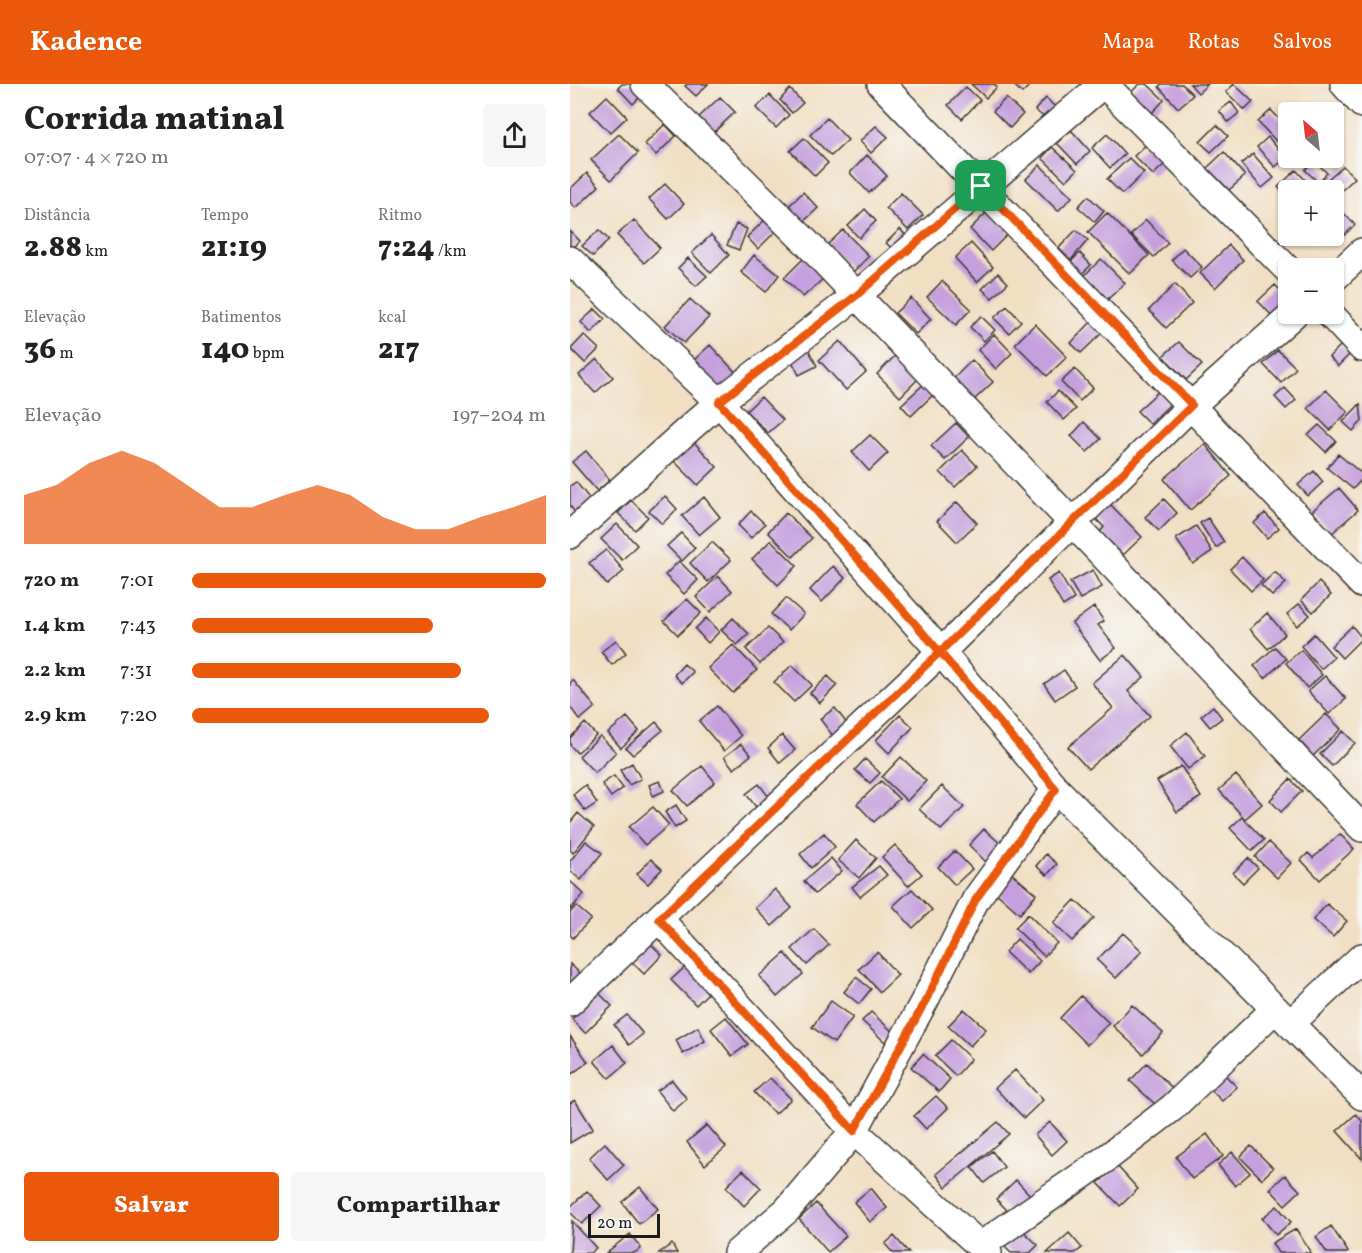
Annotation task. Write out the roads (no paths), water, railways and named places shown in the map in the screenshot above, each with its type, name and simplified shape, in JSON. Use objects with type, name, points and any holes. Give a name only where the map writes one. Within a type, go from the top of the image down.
[{"type":"street","points":[[645,84],[857,295],[1362,828]]},
{"type":"street","points":[[881,84],[1362,584]]},
{"type":"street","points":[[570,535],[719,402],[857,295],[981,186],[1103,84],[1278,260]]},
{"type":"street","points":[[1344,84],[1362,104]]},
{"type":"street","points":[[1344,269],[1362,252]]},
{"type":"street","points":[[570,260],[719,402],[940,652],[1056,789],[1362,1096]]},
{"type":"street","points":[[570,1002],[940,652],[1192,405],[1283,324]]},
{"type":"street","points":[[1339,324],[1362,348]]},
{"type":"street","points":[[737,1253],[788,1210],[854,1131],[926,1000],[976,899],[1056,789]]},
{"type":"street","points":[[659,919],[854,1131],[984,1249],[1172,1108],[1283,1017],[1362,957]]}]
